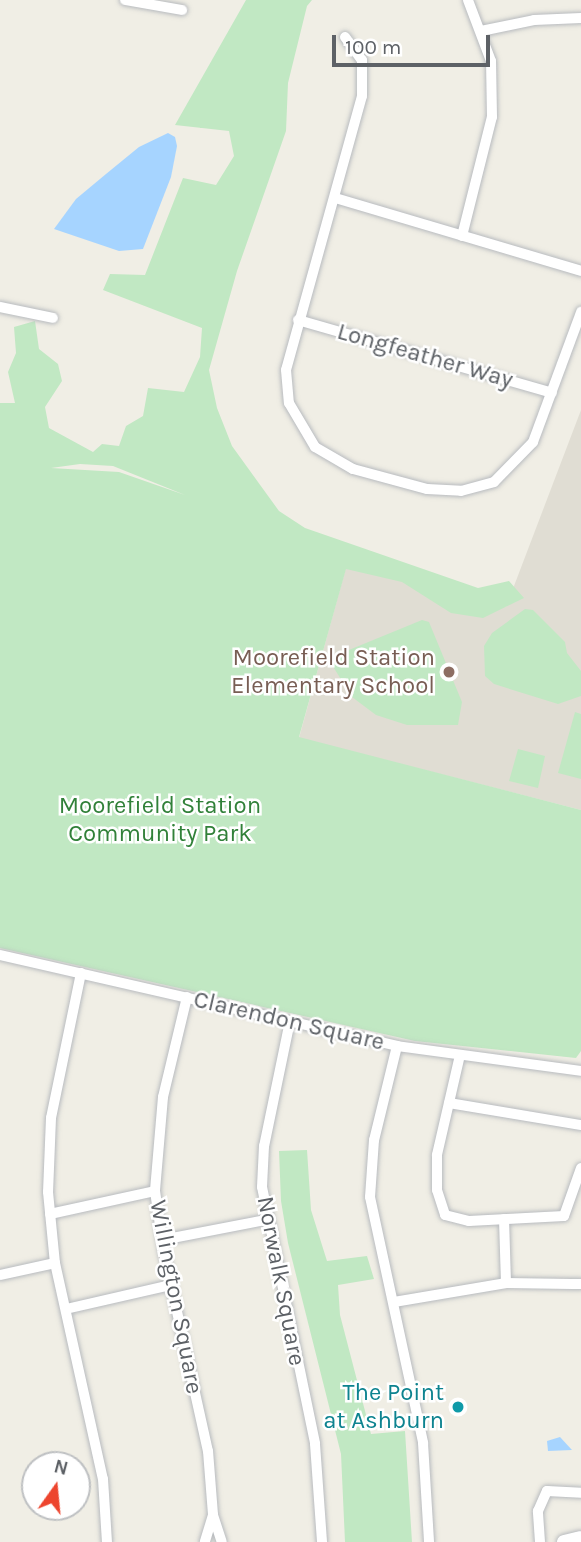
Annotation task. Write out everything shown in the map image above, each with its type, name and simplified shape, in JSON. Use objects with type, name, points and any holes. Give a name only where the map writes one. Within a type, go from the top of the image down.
[{"type":"street","points":[[125,0],[182,10]]},
{"type":"street","points":[[462,236],[492,117],[491,61],[468,0]]},
{"type":"street","points":[[481,31],[534,20],[581,18]]},
{"type":"street","points":[[345,37],[362,61],[362,96],[286,370],[289,403],[315,447],[352,469],[427,489],[480,488],[505,475],[523,457],[552,393],[581,312]]},
{"type":"street","points":[[335,198],[581,271]]},
{"type":"street","points":[[0,307],[53,318]]},
{"type":"street","name":"Longfeather Way","points":[[298,320],[552,393]]},
{"type":"street","name":"Clarendon Square","points":[[0,955],[397,1046],[581,1071]]},
{"type":"street","points":[[81,973],[51,1118],[50,1214],[55,1263],[101,1469],[107,1542]]},
{"type":"street","name":"Willington Square","points":[[187,996],[163,1097],[155,1192],[171,1285],[208,1451],[212,1515],[222,1542]]},
{"type":"street","name":"Norwalk Square","points":[[290,1021],[264,1146],[266,1220],[316,1444],[322,1542]]},
{"type":"street","points":[[397,1046],[369,1177],[423,1443],[429,1542]]},
{"type":"street","points":[[460,1055],[437,1155],[439,1203],[445,1214],[457,1218],[504,1219],[564,1216],[581,1168]]},
{"type":"street","points":[[449,1103],[581,1125]]},
{"type":"street","points":[[50,1214],[155,1192]]},
{"type":"street","points":[[504,1219],[506,1283]]},
{"type":"street","points":[[162,1240],[266,1220]]},
{"type":"street","points":[[0,1275],[55,1263]]},
{"type":"street","points":[[394,1302],[506,1283],[581,1284]]},
{"type":"street","points":[[66,1309],[171,1285]]},
{"type":"street","points":[[540,1542],[538,1511],[547,1491],[581,1493]]},
{"type":"street","name":"Willington Square","points":[[205,1542],[212,1515]]},
{"type":"street","points":[[564,1542],[581,1538]]},
{"type":"shaded area","name":"Moorefield Station Elementary School","points":[[581,410],[581,810],[299,738],[350,553],[506,607]]},
{"type":"green space","name":"Moorefield Station Community Park","points":[[246,0],[312,0],[307,6],[288,83],[286,131],[237,271],[209,370],[217,408],[232,446],[279,511],[305,528],[478,588],[509,581],[524,598],[483,618],[451,613],[402,582],[346,569],[299,737],[581,810],[581,1051],[576,1058],[415,1041],[0,948],[0,403],[15,403],[8,372],[16,353],[14,327],[35,321],[39,349],[58,364],[62,381],[45,407],[49,428],[93,452],[102,444],[119,446],[126,426],[143,416],[148,388],[184,392],[200,357],[202,328],[103,290],[110,274],[145,275],[183,178],[216,185],[234,156],[229,131],[175,125]],"holes":[[[80,464],[113,466],[185,495],[119,472],[51,468]]]},
{"type":"green space","points":[[525,609],[533,610],[565,642],[567,653],[581,671],[581,696],[558,704],[494,684],[485,676],[484,646],[492,633]]},
{"type":"green space","points":[[422,620],[429,622],[462,702],[458,725],[407,725],[376,715],[352,697],[332,665],[344,652]]},
{"type":"green space","points":[[575,712],[581,714],[581,779],[558,773]]},
{"type":"green space","points":[[518,749],[545,756],[538,788],[509,781]]},
{"type":"green space","points":[[307,1150],[311,1210],[327,1261],[367,1256],[374,1279],[338,1285],[340,1315],[371,1434],[405,1431],[412,1542],[345,1542],[341,1454],[288,1243],[281,1201],[279,1151]]},
{"type":"water","points":[[168,133],[175,137],[177,146],[171,177],[143,249],[119,251],[54,229],[76,199],[139,147]]},
{"type":"water","points":[[560,1437],[572,1450],[548,1451],[547,1441]]},
{"type":"place","name":"Moorefield Station Elementary School","points":[[449,672]]},
{"type":"place","name":"The Point at Ashburn","points":[[458,1407]]}]
